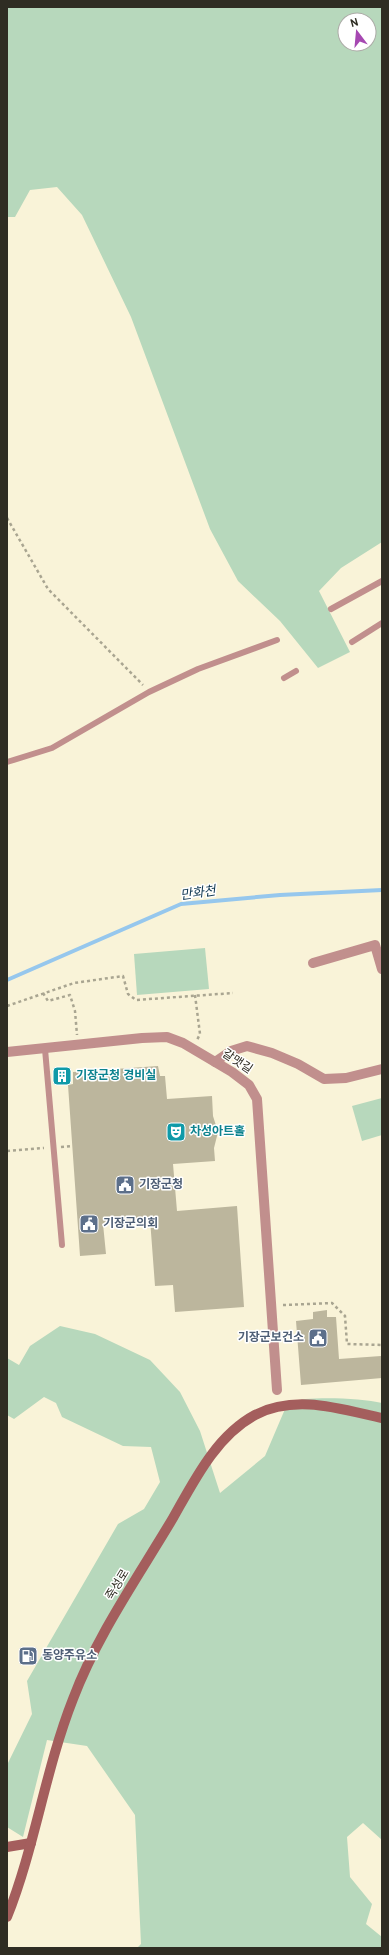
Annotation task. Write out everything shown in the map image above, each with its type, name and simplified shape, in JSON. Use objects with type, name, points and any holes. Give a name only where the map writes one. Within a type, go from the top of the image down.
[{"type":"main road","name":"죽성로","points":[[7,1917],[22,1880],[42,1798],[73,1699],[102,1638],[199,1474],[219,1445],[238,1427],[255,1415],[279,1407],[299,1403],[324,1406],[382,1418]]},
{"type":"main road","points":[[7,1847],[31,1843]]},
{"type":"street","points":[[313,963],[375,945],[382,969]]},
{"type":"street","name":"갈맷길","points":[[7,1052],[167,1036],[215,1062],[249,1085],[256,1099],[277,1390]]},
{"type":"street","points":[[215,1062],[231,1051],[247,1046],[272,1053],[298,1064],[324,1079],[346,1078],[382,1069]]},
{"type":"lane","points":[[331,609],[382,581]]},
{"type":"lane","points":[[352,642],[382,623]]},
{"type":"lane","points":[[7,762],[52,748],[149,692],[198,669],[277,640]]},
{"type":"lane","points":[[284,678],[296,671]]},
{"type":"lane","points":[[45,1049],[62,1245]]},
{"type":"path","points":[[7,518],[48,589],[149,692]]},
{"type":"path","points":[[7,1006],[74,982],[123,976],[128,994],[136,1000],[233,992]]},
{"type":"path","points":[[43,993],[48,1001],[70,995],[76,1011],[77,1044]]},
{"type":"path","points":[[192,1049],[200,1034],[195,995]]},
{"type":"path","points":[[7,1151],[72,1146]]},
{"type":"path","points":[[271,1306],[332,1302],[344,1316],[347,1344],[382,1345]]},
{"type":"green space","points":[[7,7],[382,7],[382,542],[341,568],[319,591],[350,652],[318,668],[280,621],[238,581],[210,529],[131,317],[82,215],[57,187],[30,190],[15,217],[7,217]]},
{"type":"green space","points":[[205,948],[209,989],[137,995],[134,954]]},
{"type":"green space","points":[[382,1098],[382,1135],[362,1141],[352,1106]]},
{"type":"green space","points":[[60,1326],[95,1334],[150,1360],[180,1392],[200,1431],[220,1493],[265,1456],[288,1402],[308,1399],[335,1398],[382,1403],[382,1840],[363,1823],[347,1837],[350,1877],[372,1904],[366,1924],[382,1937],[382,1948],[137,1948],[141,1944],[135,1815],[87,1746],[47,1740],[23,1837],[7,1827],[7,1765],[32,1714],[27,1681],[118,1524],[144,1509],[160,1482],[151,1447],[123,1446],[62,1417],[56,1403],[44,1397],[14,1419],[7,1415],[7,1358],[19,1365],[30,1346]]},
{"type":"building","name":"기장군청","points":[[158,1066],[160,1076],[165,1076],[167,1099],[212,1096],[213,1116],[218,1132],[214,1148],[215,1161],[173,1164],[177,1211],[237,1206],[244,1307],[175,1312],[173,1285],[155,1286],[150,1219],[103,1224],[106,1254],[80,1256],[68,1085],[73,1084],[73,1072]]},
{"type":"building","name":"기장군청 경비실","points":[[56,1073],[67,1073],[67,1080],[57,1080]]},
{"type":"building","name":"기장군보건소","points":[[327,1310],[327,1317],[336,1317],[339,1359],[381,1356],[382,1378],[301,1385],[296,1321],[313,1319],[313,1312]]},
{"type":"waterway","name":"만화천","points":[[7,980],[181,904],[280,895],[382,890]]},
{"type":"place","name":"기장군청 경비실","points":[[62,1076]]},
{"type":"place","name":"차성아트홀","points":[[176,1132]]},
{"type":"place","name":"기장군청","points":[[125,1185]]},
{"type":"place","name":"기장군의회","points":[[89,1224]]},
{"type":"place","name":"기장군보건소","points":[[318,1338]]},
{"type":"place","name":"동양주유소","points":[[28,1656]]}]
